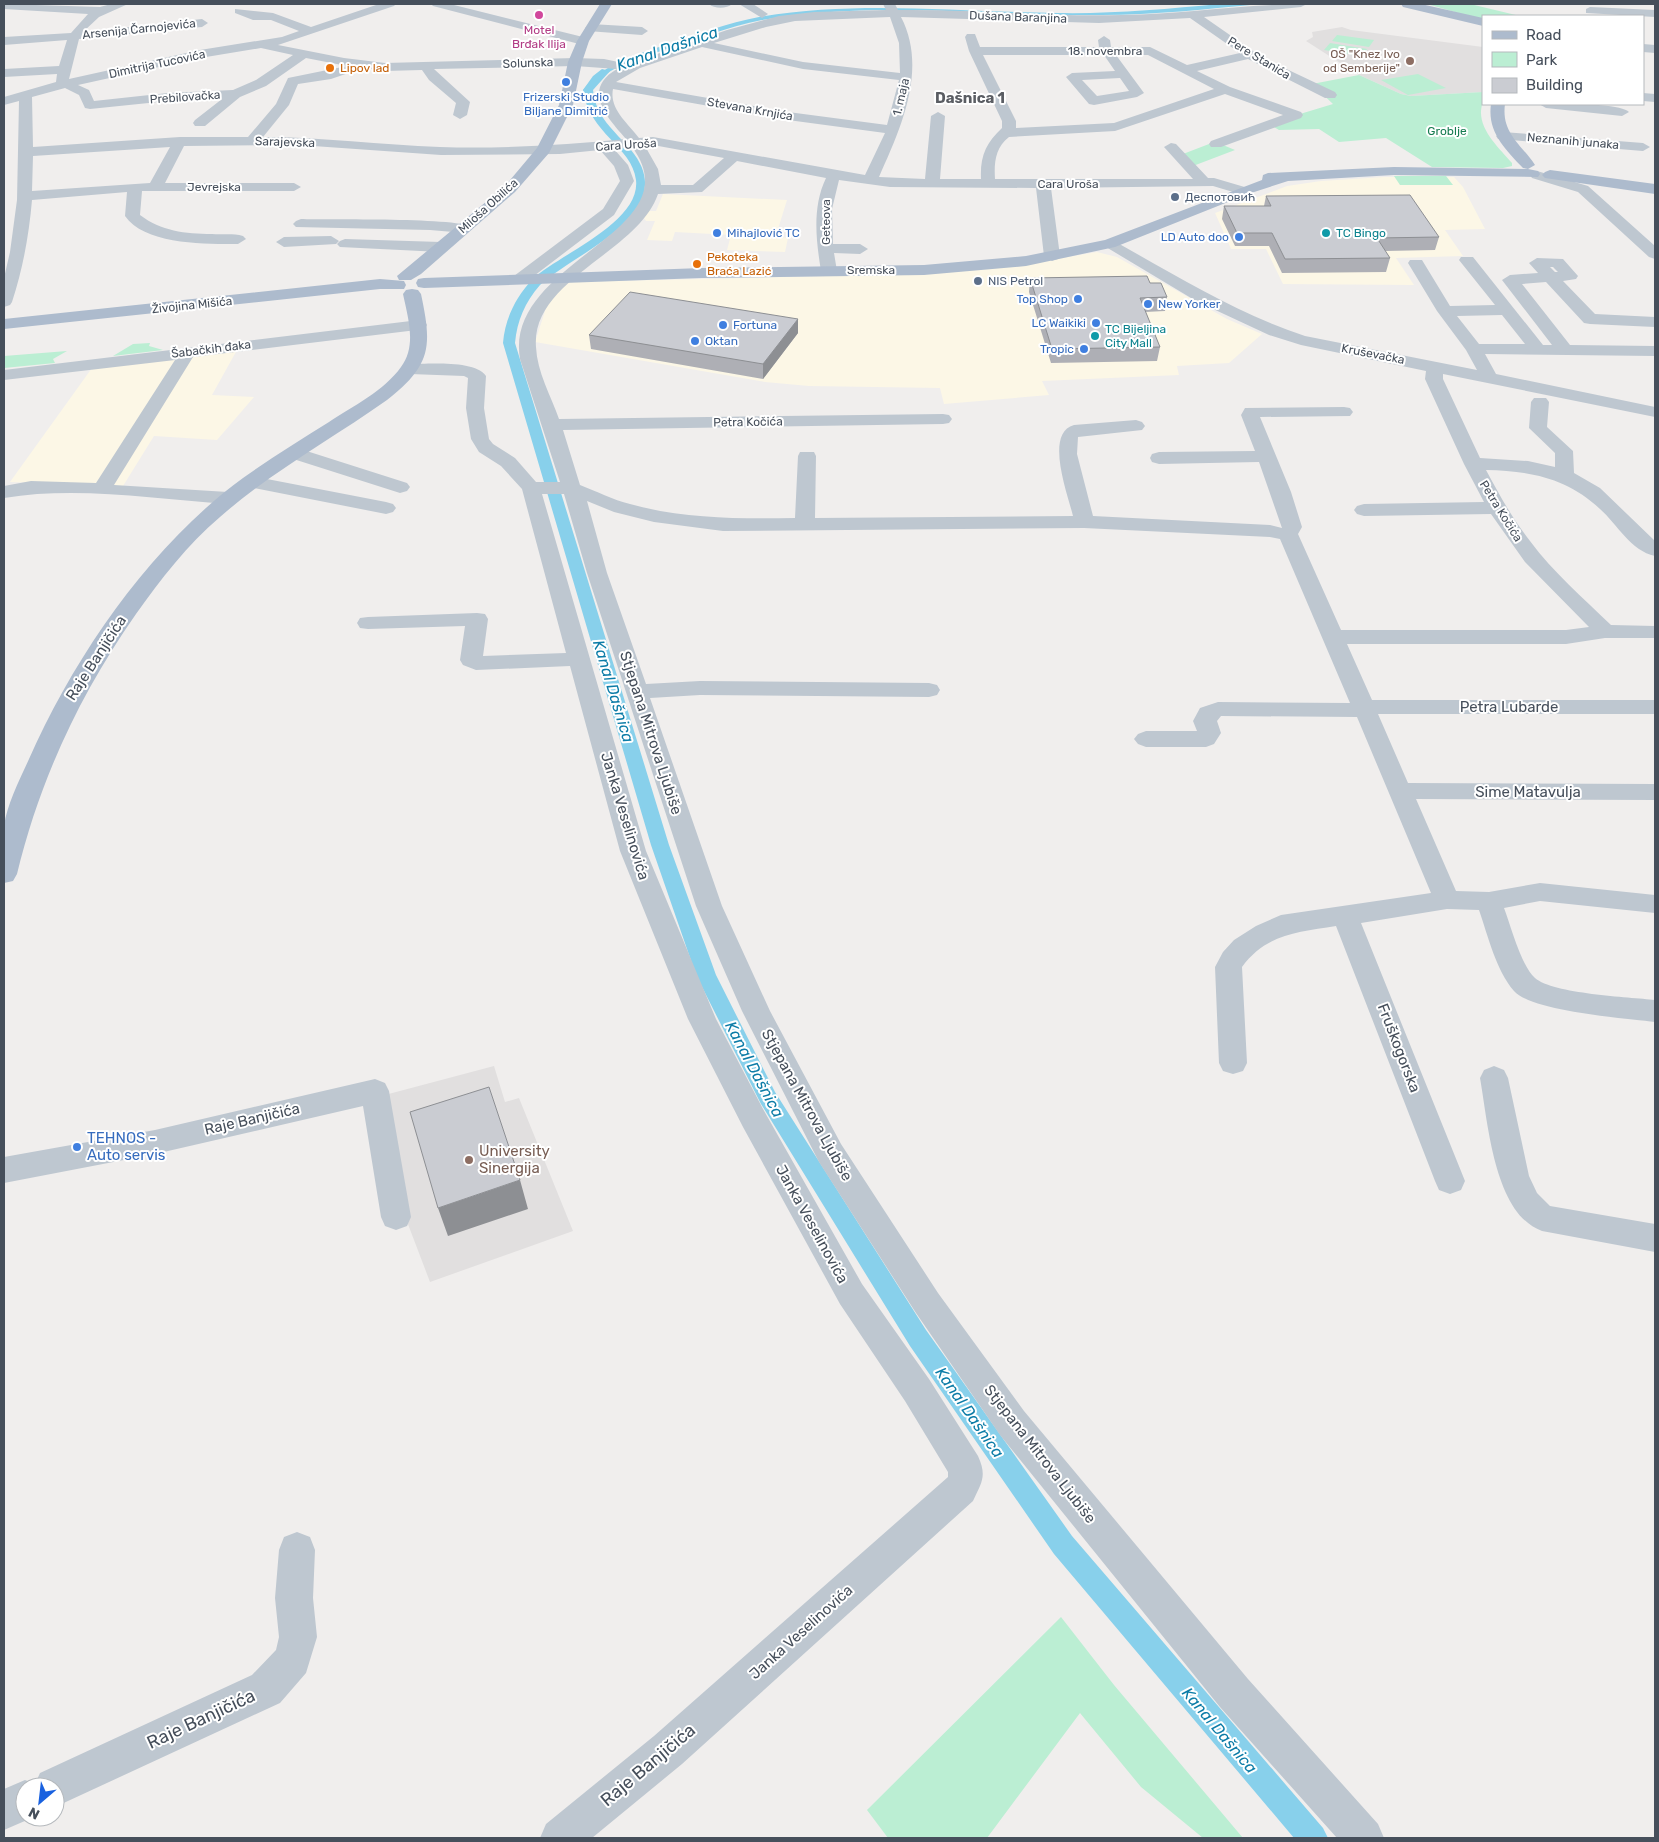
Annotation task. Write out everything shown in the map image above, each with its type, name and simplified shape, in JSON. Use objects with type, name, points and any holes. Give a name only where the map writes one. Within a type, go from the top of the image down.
[{"type":"main road","name":"Miloša Obilića","points":[[413,281],[441,247],[510,189],[544,150],[566,105],[567,78],[587,35],[606,4]]},
{"type":"main road","points":[[1407,4],[1482,22]]},
{"type":"main road","points":[[1421,4],[1440,11]]},
{"type":"main road","name":"Neznanih junaka","points":[[1498,105],[1498,121],[1503,136],[1512,147],[1540,171]]},
{"type":"main road","points":[[1209,182],[1371,172],[1540,171],[1655,189]]},
{"type":"main road","points":[[1540,171],[1587,184],[1610,183]]},
{"type":"main road","name":"Sremska","points":[[413,281],[441,282],[524,278],[924,270],[1017,262],[1109,244],[1243,191],[1286,177]]},
{"type":"main road","name":"Živojina Mišića","points":[[4,324],[413,281]]},
{"type":"main road","name":"Raje Banjičića","points":[[4,874],[12,837],[34,772],[74,690],[99,651],[169,554],[188,532],[228,498],[368,404],[410,369],[420,348],[413,281]]},
{"type":"street","name":"Arsenija Čarnojevića","points":[[64,84],[62,81],[65,52],[87,18],[122,4]]},
{"type":"street","points":[[282,44],[311,31],[390,4]]},
{"type":"street","points":[[437,4],[587,35],[642,31]]},
{"type":"street","points":[[715,4],[726,4]]},
{"type":"street","points":[[745,4],[762,14]]},
{"type":"street","points":[[607,63],[717,26],[762,14],[803,8],[876,4]]},
{"type":"street","points":[[893,7],[1071,10],[1176,4]]},
{"type":"street","name":"Dušana Baranjina","points":[[607,84],[628,68],[759,25],[795,18],[893,7],[964,15],[1102,19],[1191,14],[1301,4]]},
{"type":"street","points":[[1588,9],[1611,5],[1655,10]]},
{"type":"street","points":[[4,6],[102,11]]},
{"type":"street","name":"1. maja","points":[[870,181],[894,130],[906,77],[905,43],[893,7]]},
{"type":"street","points":[[1588,9],[1655,14]]},
{"type":"street","points":[[239,11],[253,16],[273,17],[311,31]]},
{"type":"street","name":"Pere Stanića","points":[[1191,14],[1249,55],[1301,83],[1330,95]]},
{"type":"street","points":[[964,15],[975,51],[1005,111],[1009,128],[997,140],[991,152],[986,166],[988,184]]},
{"type":"street","points":[[1142,17],[1154,35],[1150,51]]},
{"type":"street","points":[[1102,19],[1107,51],[1123,74]]},
{"type":"street","name":"Arsenija Čarnojevića","points":[[4,41],[78,32],[202,23]]},
{"type":"street","points":[[4,30],[78,32]]},
{"type":"street","name":"Arsenija Čarnojevića","points":[[111,46],[188,32]]},
{"type":"street","points":[[702,43],[751,56],[802,66],[906,77]]},
{"type":"street","name":"Solunska","points":[[258,45],[282,44],[304,54],[364,65],[426,66],[575,62],[607,63],[628,68]]},
{"type":"street","name":"Dimitrija Tucovića","points":[[4,102],[64,84],[200,54],[258,45]]},
{"type":"street","name":"Arsenija Čarnojevića","points":[[65,52],[84,50]]},
{"type":"street","name":"18. novembra","points":[[975,51],[1150,51],[1183,70],[1225,90],[1296,115],[1216,144]]},
{"type":"street","name":"Prebilovačka","points":[[64,84],[84,93],[90,105],[119,107],[168,97],[235,94],[261,83],[304,54]]},
{"type":"street","points":[[1183,70],[1249,55]]},
{"type":"street","points":[[252,141],[282,105],[293,81],[331,75],[364,65]]},
{"type":"street","points":[[426,66],[430,75],[440,85],[456,93],[463,102],[460,115]]},
{"type":"street","points":[[4,73],[64,70]]},
{"type":"street","points":[[607,84],[604,93],[610,112],[652,168],[653,190],[697,189],[736,155]]},
{"type":"street","name":"Stevana Krnjića","points":[[607,84],[788,116],[894,130]]},
{"type":"street","points":[[440,85],[441,103]]},
{"type":"street","points":[[1006,133],[1115,127],[1225,90]]},
{"type":"street","points":[[200,123],[235,94]]},
{"type":"street","points":[[4,302],[16,260],[25,196],[25,96]]},
{"type":"street","points":[[1556,105],[1622,112]]},
{"type":"street","points":[[932,184],[938,116]]},
{"type":"street","name":"Neznanih junaka","points":[[1503,136],[1643,147]]},
{"type":"street","name":"Sarajevska","points":[[26,152],[180,142],[252,141],[299,141],[417,151],[544,150]]},
{"type":"street","points":[[155,187],[180,142]]},
{"type":"street","name":"Cara Uroša","points":[[544,150],[634,142],[669,143],[870,181],[932,184],[1209,182],[1243,191]]},
{"type":"street","points":[[524,278],[594,225],[609,212],[621,195],[627,181],[621,165],[605,145]]},
{"type":"street","points":[[1171,147],[1209,182]]},
{"type":"street","points":[[1540,171],[1567,184],[1587,184],[1626,228],[1655,254]]},
{"type":"street","name":"Geteova","points":[[829,271],[826,248],[825,203],[828,186],[834,174]]},
{"type":"street","points":[[1043,184],[1052,256]]},
{"type":"street","name":"Jevrejska","points":[[25,196],[155,187],[294,188]]},
{"type":"street","points":[[135,188],[132,216],[139,222],[177,236],[238,239]]},
{"type":"street","name":"Stjepana Mitrova Ljubiše","points":[[653,190],[648,204],[640,216],[552,289],[543,301],[534,319],[527,341],[539,388],[552,425],[566,488],[578,503],[597,573],[709,906],[756,1011],[830,1153],[927,1303],[1012,1423],[1234,1693],[1364,1838]]},
{"type":"street","points":[[300,224],[430,225],[465,228]]},
{"type":"street","points":[[1626,228],[1646,227]]},
{"type":"street","points":[[284,242],[339,240],[354,234],[410,236],[404,244]]},
{"type":"street","points":[[345,244],[404,244],[441,247]]},
{"type":"street","name":"Kruševačka","points":[[1109,244],[1224,311],[1268,330],[1301,340],[1655,412]]},
{"type":"street","points":[[826,248],[860,248]]},
{"type":"street","points":[[1467,260],[1538,349]]},
{"type":"street","points":[[1416,263],[1445,311],[1474,349],[1489,378]]},
{"type":"street","points":[[1564,349],[1510,280],[1548,277],[1590,319],[1655,322]]},
{"type":"street","points":[[1445,311],[1507,310]]},
{"type":"street","name":"Šabačkih đaka","points":[[4,375],[419,325]]},
{"type":"street","points":[[1474,349],[1655,351]]},
{"type":"street","points":[[101,490],[188,352]]},
{"type":"street","name":"Petra Kočića","points":[[1435,367],[1434,379],[1473,464],[1524,547],[1605,632]]},
{"type":"street","points":[[410,369],[468,371],[477,376],[475,408],[480,439],[486,448],[508,462],[536,488],[566,488],[621,508],[688,522],[723,524],[1084,522],[1260,531],[1287,535],[1291,539],[1447,900]]},
{"type":"street","points":[[1540,402],[1538,428],[1564,451],[1564,474]]},
{"type":"street","points":[[1287,535],[1292,527],[1267,456],[1250,415],[1251,412],[1344,412]]},
{"type":"street","name":"Petra Kočića","points":[[552,425],[943,419]]},
{"type":"street","points":[[1084,522],[1068,454],[1069,436],[1074,431],[1136,426]]},
{"type":"street","points":[[294,453],[400,487]]},
{"type":"street","points":[[805,524],[807,456]]},
{"type":"street","points":[[1159,458],[1267,456]]},
{"type":"street","points":[[1473,464],[1512,465],[1564,474],[1583,483],[1598,495],[1641,542],[1655,550]]},
{"type":"street","points":[[250,482],[386,508]]},
{"type":"street","points":[[4,492],[31,487],[228,498]]},
{"type":"street","name":"Janka Veselinovića","points":[[536,488],[579,659],[633,851],[702,1019],[753,1118],[851,1294],[917,1390],[966,1468],[966,1478],[960,1488],[734,1691]]},
{"type":"street","points":[[1364,510],[1499,508]]},
{"type":"street","points":[[368,623],[477,619],[471,654],[471,660],[476,663],[579,659]]},
{"type":"street","points":[[1333,637],[1566,637],[1605,632],[1655,632]]},
{"type":"street","points":[[638,692],[719,688],[929,690]]},
{"type":"street","name":"Petra Lubarde","points":[[1364,709],[1655,706]]},
{"type":"street","points":[[1146,739],[1206,739],[1209,734],[1205,721],[1208,713],[1218,709],[1364,709]]},
{"type":"street","name":"Sime Matavulja","points":[[1400,792],[1655,792]]},
{"type":"street","points":[[1233,1063],[1228,967],[1234,954],[1264,933],[1281,925],[1345,917],[1447,900],[1489,901],[1540,892],[1655,904]]},
{"type":"street","points":[[1489,901],[1510,956],[1525,985],[1547,996],[1655,1010]]},
{"type":"street","name":"Fruškogorska","points":[[1345,917],[1372,980],[1450,1181]]},
{"type":"street","points":[[1494,1078],[1514,1176],[1526,1202],[1542,1218],[1655,1238]]},
{"type":"street","name":"Raje Banjičića","points":[[4,1170],[155,1142],[375,1091],[396,1217]]},
{"type":"street","name":"Raje Banjičića","points":[[65,1782],[266,1689],[293,1660],[295,1652],[298,1637],[294,1598],[297,1550]]},
{"type":"street","name":"Raje Banjičića","points":[[560,1838],[668,1750],[734,1691]]},
{"type":"shaded area","name":"OŠ \"Knez Ivo od Semberije\"","points":[[1342,27],[1351,30],[1482,47],[1482,92],[1411,96],[1401,94],[1359,75],[1306,41],[1313,37],[1312,32]]},
{"type":"shaded area","points":[[1384,177],[1454,177],[1463,187],[1485,229],[1445,230],[1463,256],[1396,258],[1414,285],[1283,284],[1266,249],[1231,249],[1215,213],[1287,186],[1321,181]]},
{"type":"shaded area","points":[[663,194],[787,200],[778,229],[782,229],[780,237],[788,238],[785,252],[727,250],[731,235],[675,232],[672,241],[647,240],[655,221],[646,221],[644,218],[648,211],[656,211]]},
{"type":"shaded area","points":[[1097,252],[1117,257],[1227,319],[1262,334],[1229,363],[1177,366],[1179,375],[1042,381],[1049,395],[944,404],[940,388],[809,386],[765,382],[535,342],[548,302],[566,282],[911,274],[1039,262]]},
{"type":"shaded area","points":[[237,350],[212,395],[254,397],[217,440],[154,436],[123,486],[10,482],[92,368]]},
{"type":"shaded area","name":"University Sinergija","points":[[494,1066],[505,1102],[519,1098],[573,1231],[430,1282],[406,1219],[381,1096]]},
{"type":"green space","points":[[1427,4],[1470,4],[1516,15],[1482,15],[1482,20]]},
{"type":"green space","points":[[1337,35],[1374,40],[1369,47],[1332,41]]},
{"type":"green space","points":[[1330,43],[1367,49],[1362,56],[1324,50]]},
{"type":"green space","points":[[1418,74],[1446,88],[1408,95],[1381,80]]},
{"type":"green space","name":"Groblje","points":[[1359,75],[1401,94],[1411,96],[1482,92],[1481,111],[1484,126],[1487,133],[1512,163],[1512,166],[1503,168],[1432,167],[1386,138],[1339,142],[1319,129],[1279,130],[1274,127],[1300,114],[1333,104],[1312,84]]},
{"type":"green space","points":[[1209,144],[1216,147],[1223,145],[1235,150],[1193,166],[1183,154]]},
{"type":"green space","points":[[1394,176],[1446,176],[1453,185],[1400,185]]},
{"type":"green space","points":[[150,343],[149,346],[163,350],[113,356],[133,344]]},
{"type":"green space","points":[[67,351],[53,359],[55,363],[4,368],[4,356]]},
{"type":"green space","points":[[1061,1617],[1114,1685],[1243,1838],[1203,1838],[1141,1787],[1080,1713],[987,1838],[888,1838],[867,1810]]},
{"type":"water","points":[[1220,4],[1260,4],[1121,15],[1059,15],[931,10],[846,11],[804,14],[737,26],[645,56],[624,64],[606,74],[593,89],[583,90],[592,80],[611,66],[633,56],[736,22],[796,12],[833,9],[908,8],[1098,13]]},
{"type":"building","name":"TC Bingo","points":[[1410,195],[1439,237],[1377,238],[1390,258],[1285,259],[1272,233],[1237,233],[1224,206],[1271,206],[1266,196]]},
{"type":"building","name":"TC Bijeljina City Mall","points":[[1147,276],[1150,283],[1161,283],[1167,297],[1140,298],[1160,347],[1052,349],[1030,278]]},
{"type":"building","name":"Oktan","points":[[630,292],[798,319],[763,364],[589,335]]},
{"type":"building","points":[[489,1087],[520,1180],[438,1208],[410,1112]]},
{"type":"waterway","name":"Kanal Dašnica","points":[[605,71],[596,78],[588,90],[590,105],[597,119],[633,160],[641,181],[639,195],[631,209],[619,222],[536,282],[519,306],[512,325],[509,343],[660,845],[706,975],[768,1098],[918,1338],[1063,1545],[1313,1838]]},
{"type":"place","name":"Motel Brđak Ilija","points":[[539,15]]},
{"type":"place","name":"OŠ \"Knez Ivo od Semberije\"","points":[[1410,61]]},
{"type":"place","name":"Lipov lad","points":[[330,68]]},
{"type":"place","name":"Frizerski Studio Biljane Dimitrić","points":[[566,82]]},
{"type":"place","name":"Деспотовић","points":[[1175,197]]},
{"type":"place","name":"Mihajlović TC","points":[[717,233]]},
{"type":"place","name":"TC Bingo","points":[[1326,233]]},
{"type":"place","name":"LD Auto doo","points":[[1239,237]]},
{"type":"place","name":"Pekoteka Braća Lazić","points":[[697,264]]},
{"type":"place","name":"NIS Petrol","points":[[978,281]]},
{"type":"place","name":"Top Shop","points":[[1078,299]]},
{"type":"place","name":"New Yorker","points":[[1148,304]]},
{"type":"place","name":"LC Waikiki","points":[[1096,323]]},
{"type":"place","name":"Fortuna","points":[[723,325]]},
{"type":"place","name":"TC Bijeljina City Mall","points":[[1095,336]]},
{"type":"place","name":"Oktan","points":[[695,341]]},
{"type":"place","name":"Tropic","points":[[1084,349]]},
{"type":"place","name":"TEHNOS - Auto servis","points":[[77,1147]]},
{"type":"place","name":"University Sinergija","points":[[469,1160]]},
{"type":"district","name":"Dašnica 1","points":[[970,98]]}]
